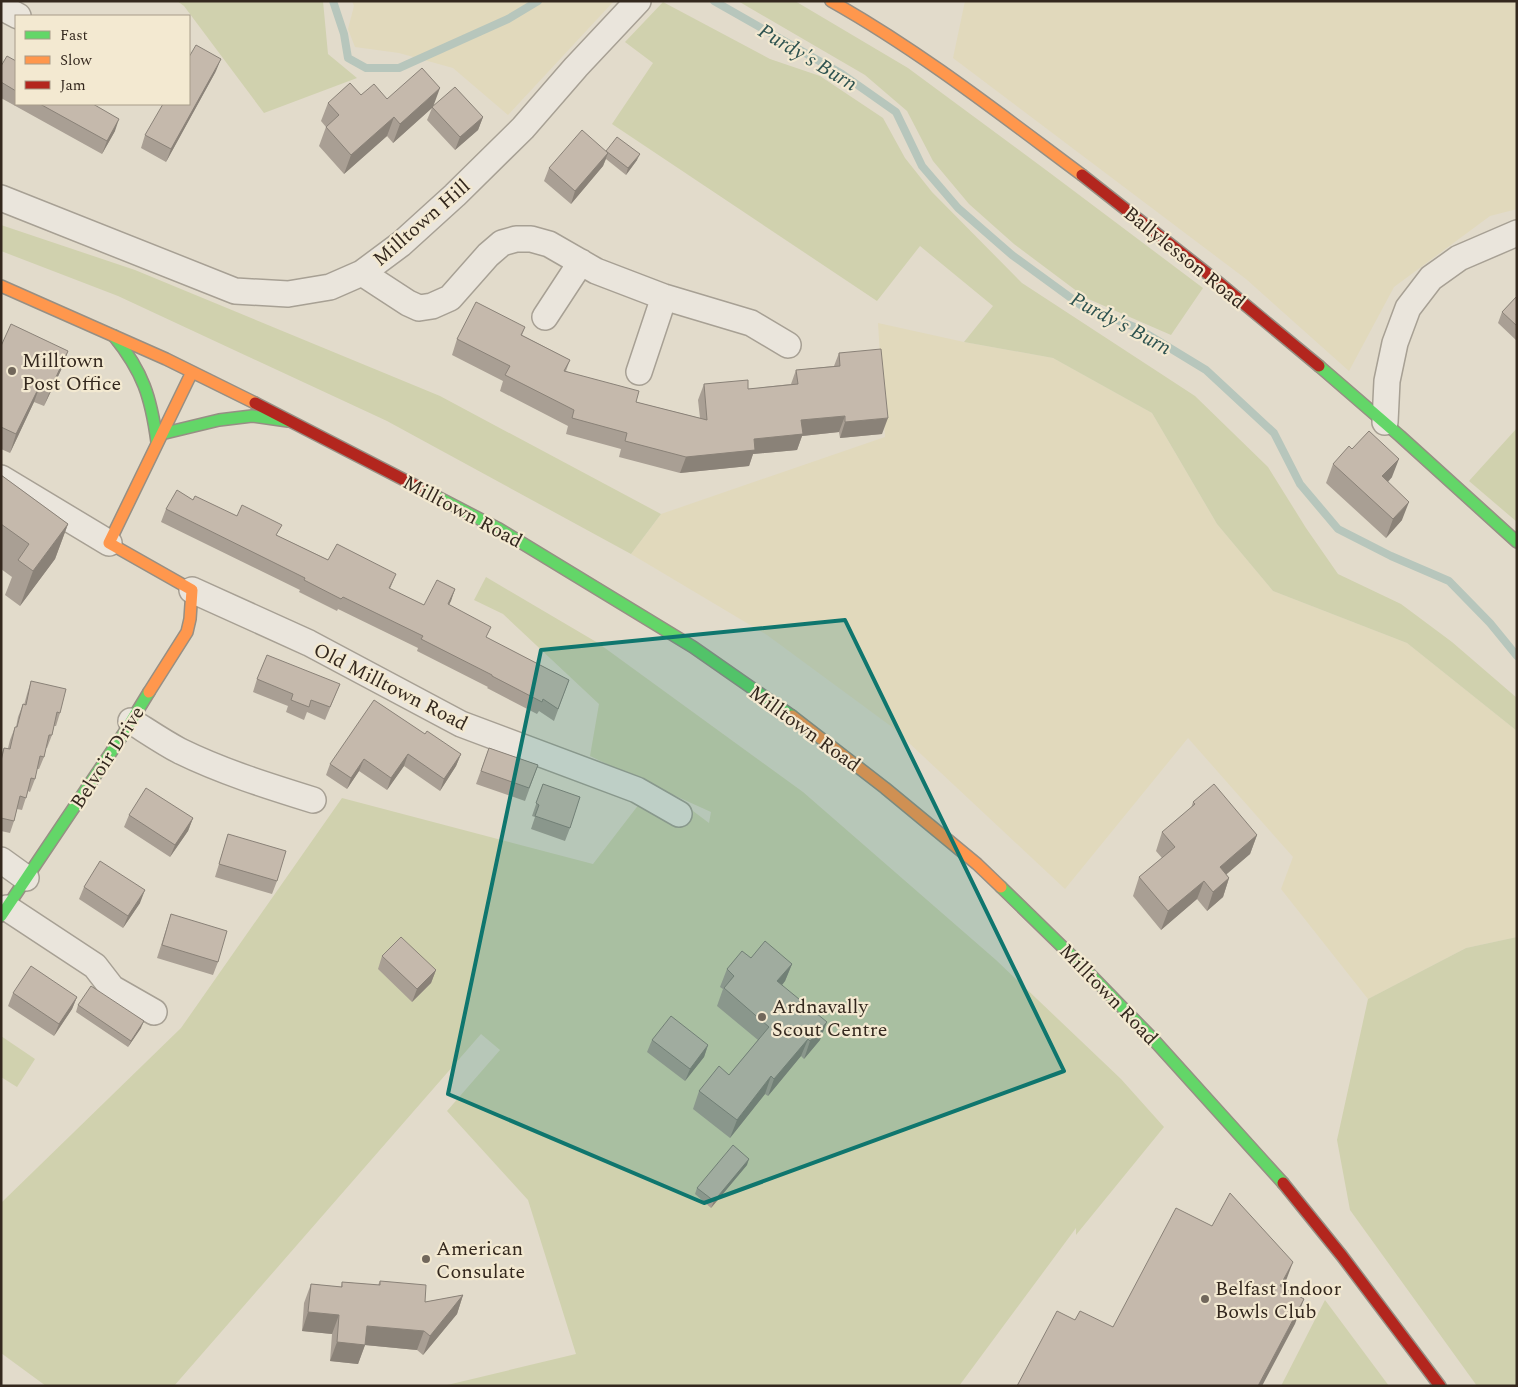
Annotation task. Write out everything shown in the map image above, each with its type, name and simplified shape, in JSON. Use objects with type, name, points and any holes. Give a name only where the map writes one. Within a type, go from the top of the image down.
[{"type":"main road","name":"Ballylesson Road","points":[[831,1],[864,19],[953,79],[1090,180],[1245,305],[1385,422],[1517,542]]},
{"type":"main road","name":"Milltown Road","points":[[1,286],[192,372],[294,422],[499,529],[693,647],[794,718],[886,788],[977,864],[1079,963],[1152,1038],[1283,1183],[1342,1256],[1440,1386]]},
{"type":"main road","points":[[114,336],[130,355],[140,372],[152,408],[159,438]]},
{"type":"main road","points":[[109,543],[192,372]]},
{"type":"main road","points":[[159,438],[219,420],[252,416],[294,422]]},
{"type":"main road","name":"Old Milltown Road","points":[[109,543],[192,590]]},
{"type":"main road","name":"Belvoir Drive","points":[[4,912],[131,721],[187,632],[192,590]]},
{"type":"street","name":"Milltown Hill","points":[[1,198],[235,291],[288,294],[330,286],[362,273],[401,244],[462,188],[527,122],[638,1]]},
{"type":"street","points":[[1,7],[16,15]]},
{"type":"street","points":[[1385,422],[1386,381],[1395,343],[1408,308],[1431,278],[1459,258],[1517,233]]},
{"type":"street","points":[[362,273],[408,303],[419,308],[432,306],[450,298],[488,255],[502,243],[516,239],[531,238],[549,244],[596,271],[664,297],[751,324],[788,345]]},
{"type":"street","points":[[545,318],[581,262]]},
{"type":"street","points":[[639,372],[664,297]]},
{"type":"street","name":"Old Milltown Road","points":[[1,478],[109,543]]},
{"type":"street","name":"Old Milltown Road","points":[[192,590],[309,643],[461,724],[637,790],[679,814]]},
{"type":"street","points":[[131,721],[179,750],[216,767],[262,785],[313,800]]},
{"type":"street","points":[[1,860],[26,878]]},
{"type":"street","points":[[4,912],[95,966],[112,988],[154,1012]]},
{"type":"highlighted area","points":[[845,620],[1064,1071],[704,1203],[448,1094],[541,650]]},
{"type":"shaded area","points":[[352,1],[614,1],[508,115],[453,68],[399,53],[355,47],[348,29],[354,6]]},
{"type":"shaded area","points":[[965,1],[1517,1],[1517,209],[1490,216],[1394,287],[1349,371],[1246,279],[953,58]]},
{"type":"shaded area","points":[[878,323],[964,342],[1053,358],[1152,413],[1217,524],[1273,591],[1407,643],[1517,731],[1517,937],[1466,948],[1368,999],[1281,889],[1293,857],[1188,738],[1065,889],[892,727],[767,635],[631,554],[661,514],[885,437]]},
{"type":"green space","points":[[177,1],[323,1],[328,54],[357,78],[264,113],[184,6]]},
{"type":"green space","points":[[738,1],[795,1],[908,68],[1203,288],[1171,335],[1086,298],[1014,244],[969,204],[933,161],[907,111],[865,75]]},
{"type":"green space","points":[[663,2],[770,59],[820,76],[883,118],[905,158],[932,192],[1022,283],[1195,396],[1268,467],[1306,528],[1338,574],[1401,604],[1452,642],[1517,698],[1517,731],[1407,643],[1273,591],[1217,524],[1152,413],[1053,358],[964,342],[993,306],[920,246],[877,301],[612,124],[653,63],[625,42]]},
{"type":"green space","points":[[1,225],[135,270],[440,396],[661,514],[631,554],[387,421],[118,296],[1,251]]},
{"type":"green space","points":[[1517,428],[1517,522],[1469,481]]},
{"type":"green space","points":[[486,577],[598,643],[803,792],[996,960],[1121,1079],[1164,1127],[1076,1235],[1076,1228],[959,1386],[443,1386],[576,1354],[528,1200],[447,1111],[500,1050],[481,1034],[174,1386],[46,1386],[1,1353],[1,1203],[181,1028],[342,798],[593,864],[653,786],[590,756],[599,704],[503,614],[474,600]],"holes":[[[669,793],[711,812],[709,823]]]},
{"type":"green space","points":[[1517,937],[1517,1386],[1477,1386],[1350,1210],[1337,1140],[1368,999],[1466,948]]},
{"type":"green space","points":[[1,1036],[35,1059],[17,1087],[1,1077]]},
{"type":"green space","points":[[1325,1300],[1389,1386],[1281,1386]]},
{"type":"building","points":[[196,45],[221,59],[171,149],[145,135],[162,105],[190,105],[190,55]]},
{"type":"building","points":[[7,56],[15,60],[15,90],[1,82],[1,66]]},
{"type":"building","points":[[422,68],[440,88],[400,124],[394,117],[351,155],[326,127],[339,115],[328,103],[350,83],[361,95],[374,84],[387,99]]},
{"type":"building","points":[[455,87],[483,117],[460,137],[432,107]]},
{"type":"building","points":[[42,105],[95,105],[119,119],[107,141]]},
{"type":"building","points":[[582,130],[608,153],[575,191],[549,168]]},
{"type":"building","points":[[617,137],[640,154],[628,168],[606,151]]},
{"type":"building","points":[[1517,296],[1517,326],[1502,312]]},
{"type":"building","points":[[476,302],[525,327],[521,335],[570,360],[564,371],[639,391],[636,402],[707,420],[704,384],[748,380],[748,389],[798,384],[796,370],[840,366],[839,353],[881,349],[888,418],[845,422],[845,416],[801,420],[803,434],[754,439],[755,450],[686,457],[625,441],[627,433],[572,418],[574,410],[505,375],[510,366],[457,339]]},
{"type":"building","points":[[11,324],[68,351],[51,388],[41,383],[16,434],[1,427],[1,346]]},
{"type":"building","points":[[1369,431],[1399,459],[1382,476],[1409,502],[1393,519],[1333,464],[1349,446],[1352,449]]},
{"type":"building","points":[[1,475],[68,524],[33,571],[18,560],[29,544],[1,524]]},
{"type":"building","points":[[177,490],[193,500],[195,496],[237,516],[242,505],[282,525],[276,535],[328,560],[337,544],[396,574],[389,588],[424,605],[437,580],[455,589],[448,604],[491,627],[486,637],[569,680],[558,709],[543,699],[542,702],[421,639],[423,636],[343,597],[341,599],[304,580],[305,578],[166,509]]},
{"type":"building","points":[[267,655],[340,684],[330,707],[311,700],[309,707],[291,700],[293,694],[257,679]]},
{"type":"building","points":[[31,681],[66,689],[60,713],[57,712],[52,735],[49,735],[44,757],[40,756],[35,779],[31,778],[26,798],[20,796],[14,821],[1,818],[1,761],[4,748],[10,749],[23,704],[26,705]]},
{"type":"building","points":[[374,700],[425,734],[427,731],[461,754],[444,779],[408,754],[391,778],[364,759],[351,778],[330,764]]},
{"type":"building","points":[[489,748],[538,765],[529,788],[481,771]]},
{"type":"building","points":[[543,784],[580,797],[570,828],[535,816],[539,805],[536,803]]},
{"type":"building","points":[[1214,784],[1257,835],[1220,867],[1229,878],[1213,892],[1204,881],[1168,911],[1139,877],[1175,847],[1162,832],[1195,804],[1193,802]]},
{"type":"building","points":[[146,788],[193,818],[175,845],[129,815]]},
{"type":"building","points":[[228,834],[286,851],[277,881],[219,864]]},
{"type":"building","points":[[100,861],[145,890],[128,916],[84,887]]},
{"type":"building","points":[[171,914],[227,931],[218,962],[162,945]]},
{"type":"building","points":[[401,937],[436,970],[417,989],[382,956]]},
{"type":"building","points":[[765,941],[792,964],[777,981],[827,1022],[810,1041],[808,1039],[774,1079],[771,1076],[737,1120],[699,1091],[719,1066],[729,1075],[769,1027],[724,988],[734,976],[727,969],[742,951],[751,958]]},
{"type":"building","points":[[31,966],[77,997],[59,1024],[13,993]]},
{"type":"building","points":[[91,986],[144,1021],[131,1041],[78,1005]]},
{"type":"building","points":[[671,1016],[708,1045],[690,1069],[652,1040]]},
{"type":"building","points":[[733,1145],[749,1159],[714,1201],[697,1188]]},
{"type":"building","name":"Belfast Indoor Bowls Club","points":[[1230,1193],[1293,1262],[1280,1286],[1304,1299],[1258,1386],[1017,1386],[1057,1311],[1075,1320],[1080,1311],[1113,1327],[1176,1208],[1212,1226]]},
{"type":"building","points":[[380,1281],[426,1285],[425,1302],[463,1295],[430,1336],[424,1331],[367,1326],[365,1345],[337,1342],[339,1315],[308,1312],[311,1284],[342,1287],[342,1282],[380,1285]]},
{"type":"waterway","name":"Purdy's Burn","points":[[333,1],[344,34],[348,58],[366,68],[399,68],[508,19],[538,1]]},
{"type":"waterway","name":"Purdy's Burn","points":[[714,1],[842,74],[896,112],[922,166],[958,208],[1012,255],[1082,306],[1137,328],[1206,370],[1274,433],[1300,484],[1338,529],[1391,556],[1449,581],[1490,623],[1517,656]]},
{"type":"traffic: fast","points":[[114,336],[139,373],[152,412],[157,442]]},
{"type":"traffic: fast","points":[[1319,366],[1517,542]]},
{"type":"traffic: fast","points":[[161,434],[219,420],[252,416],[288,421]]},
{"type":"traffic: fast","points":[[420,488],[499,529],[693,647],[792,716]]},
{"type":"traffic: fast","points":[[1,916],[124,733],[149,692]]},
{"type":"traffic: fast","points":[[1001,887],[1152,1038],[1283,1183]]},
{"type":"traffic: slow","points":[[831,1],[928,62],[1082,175]]},
{"type":"traffic: slow","points":[[1,286],[166,359],[255,403]]},
{"type":"traffic: slow","points":[[149,692],[187,632],[192,590],[109,543],[192,372]]},
{"type":"traffic: slow","points":[[792,716],[885,788],[977,864],[1001,887]]},
{"type":"traffic: jam","points":[[1082,175],[1213,278],[1319,366]]},
{"type":"traffic: jam","points":[[255,403],[420,488]]},
{"type":"traffic: jam","points":[[1283,1183],[1342,1256],[1440,1386]]},
{"type":"place","name":"Milltown Post Office","points":[[12,371]]},
{"type":"place","name":"Ardnavally Scout Centre","points":[[762,1017]]},
{"type":"place","name":"American Consulate","points":[[426,1259]]},
{"type":"place","name":"Belfast Indoor Bowls Club","points":[[1205,1299]]}]
